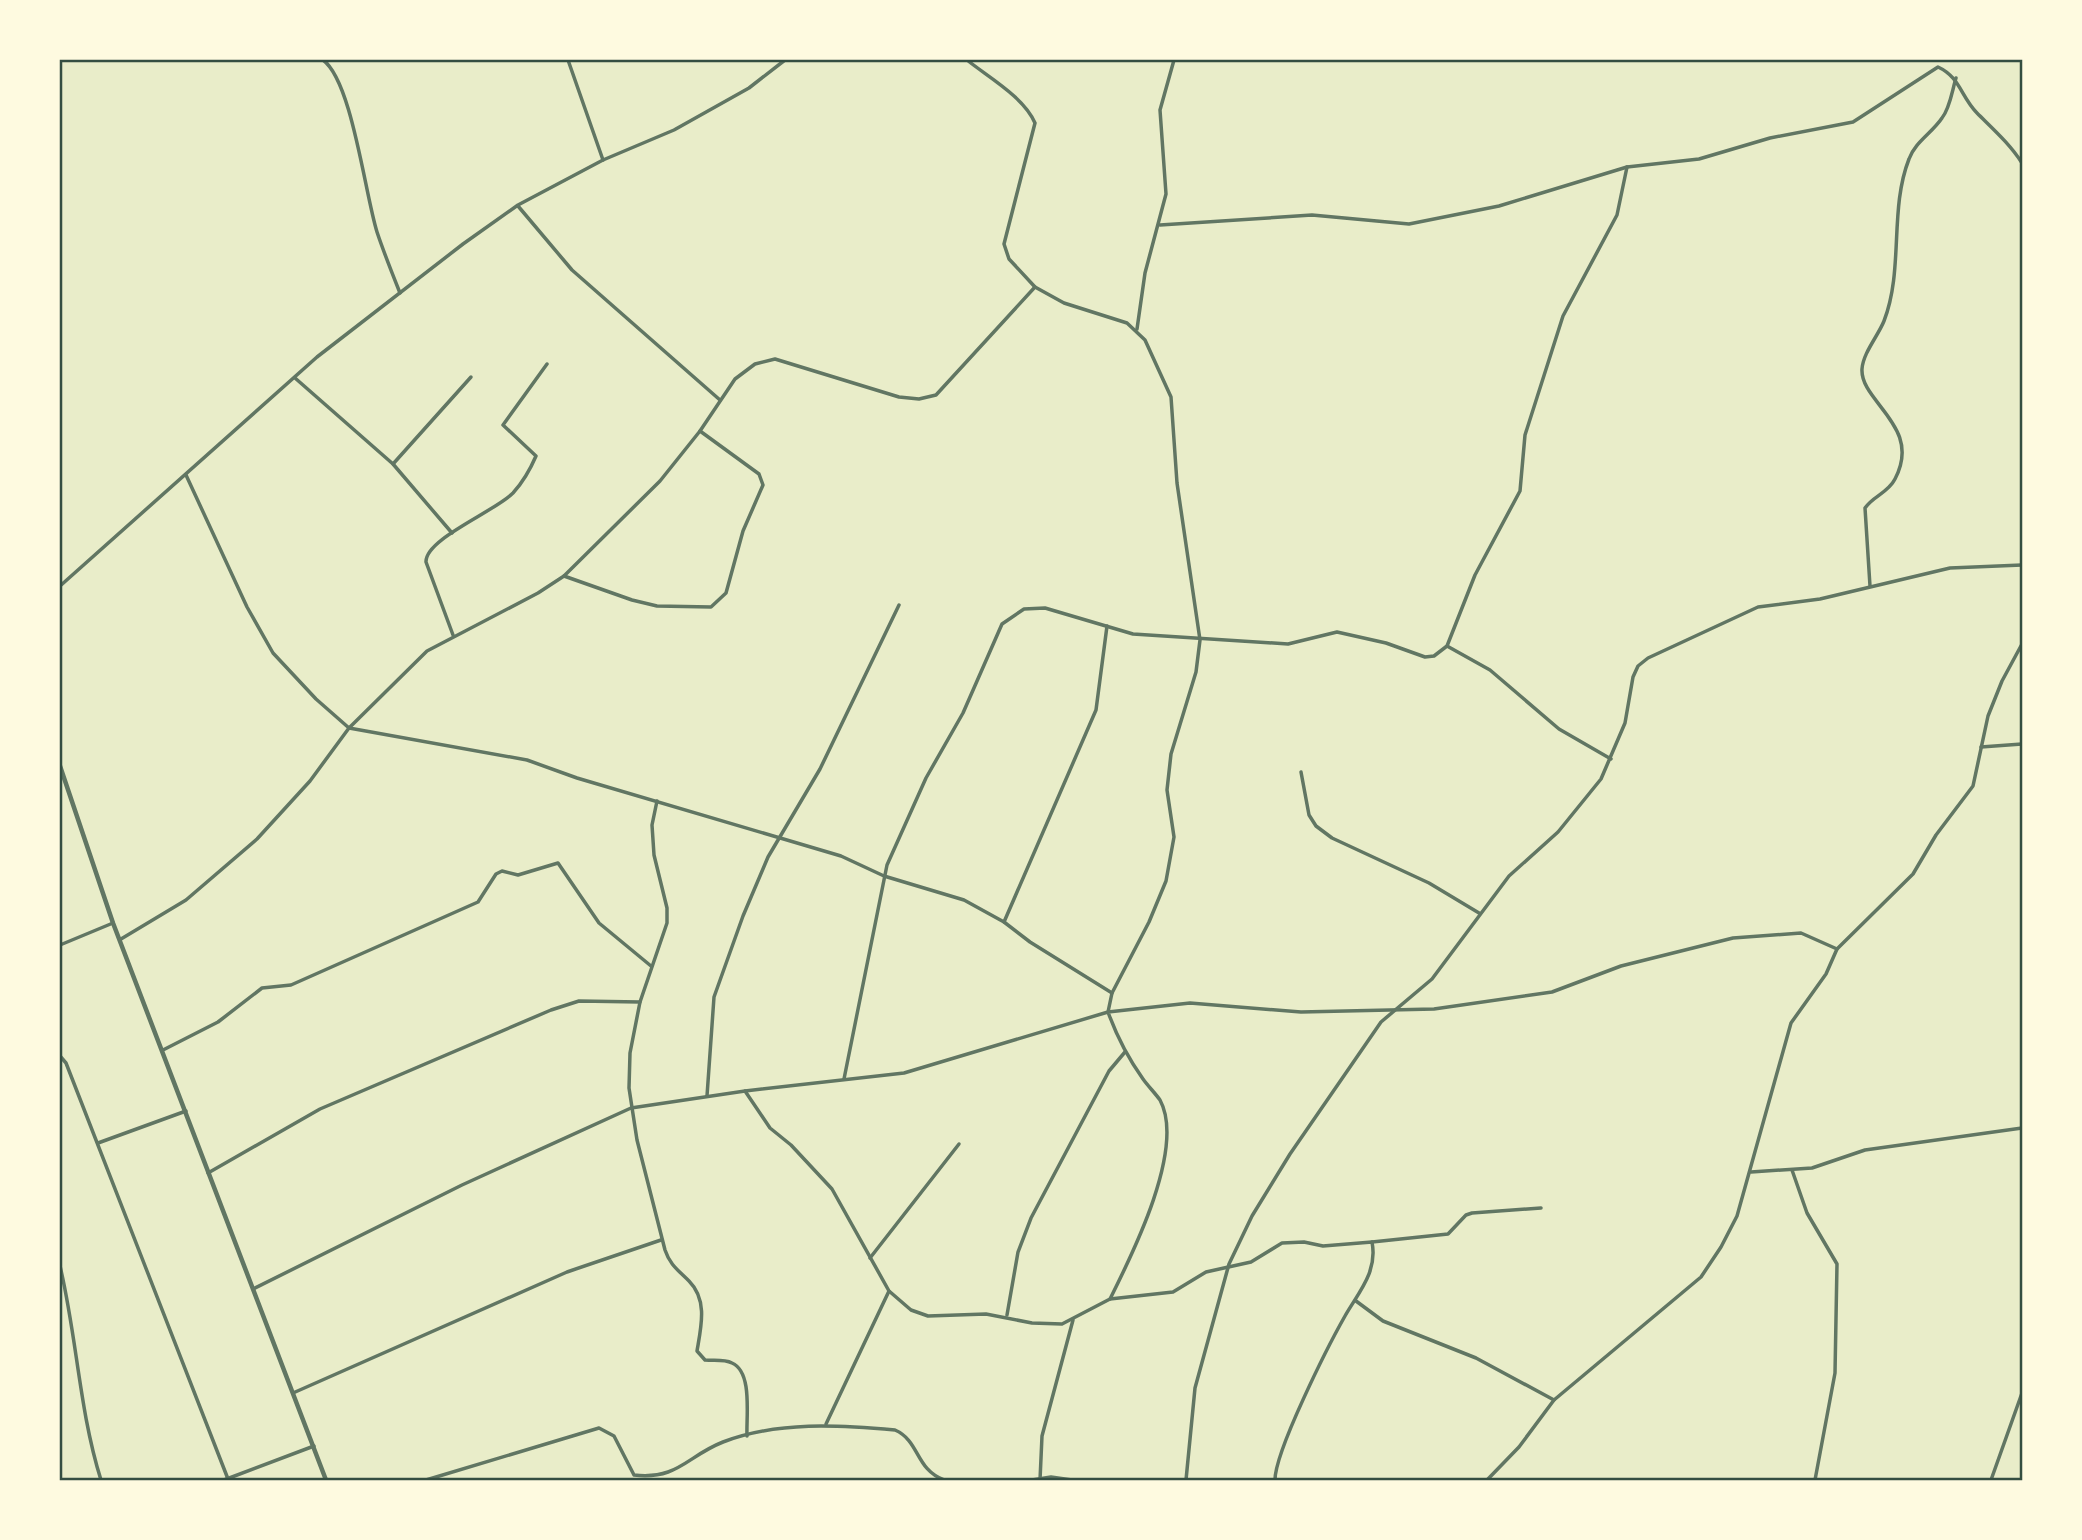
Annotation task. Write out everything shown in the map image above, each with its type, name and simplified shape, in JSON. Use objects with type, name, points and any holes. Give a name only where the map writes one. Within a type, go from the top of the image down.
[{"type":"street","points":[[323,60],[337,79],[350,117],[377,232],[400,293]]},
{"type":"street","points":[[568,60],[603,160]]},
{"type":"street","points":[[60,586],[295,378],[400,293],[518,205],[603,160],[674,130],[749,88],[785,60]]},
{"type":"street","points":[[967,60],[1018,102],[1035,123],[1004,244],[1009,259],[1035,287],[1064,303],[1127,323],[1137,329],[1145,340],[1171,397],[1177,483],[1200,640],[1196,672],[1171,754],[1167,790],[1174,837],[1166,881],[1149,922],[1112,993],[1108,1012],[1125,1052],[1160,1101],[1164,1117],[1162,1176],[1136,1248],[1110,1299]]},
{"type":"street","points":[[1137,329],[1145,273],[1160,225],[1166,194],[1160,110],[1174,60]]},
{"type":"street","points":[[1160,225],[1312,215],[1409,224],[1499,206],[1627,167],[1699,159],[1770,138],[1853,122],[1938,68],[1956,78],[1975,112],[1989,123],[2022,163]]},
{"type":"street","points":[[1870,586],[1865,508],[1888,489],[1901,460],[1899,436],[1891,418],[1863,379],[1862,366],[1885,319],[1892,289],[1903,176],[1915,146],[1944,116],[1956,78]]},
{"type":"street","points":[[844,1079],[884,876],[926,778],[964,713],[1002,624],[1024,608],[1045,608],[1133,634],[1287,644],[1337,632],[1386,643],[1425,657],[1434,656],[1447,646],[1475,575],[1520,491],[1525,435],[1563,316],[1616,215],[1627,167]]},
{"type":"street","points":[[518,205],[572,270],[720,400]]},
{"type":"street","points":[[121,939],[186,900],[257,839],[310,781],[349,728],[427,651],[453,635],[538,593],[564,576],[660,481],[700,431],[735,379],[755,363],[775,359],[899,397],[919,399],[936,395],[1035,287]]},
{"type":"street","points":[[453,635],[425,553],[432,544],[488,513],[524,480],[536,456],[503,425],[547,364]]},
{"type":"street","points":[[393,464],[471,377]]},
{"type":"street","points":[[295,378],[393,464],[452,533]]},
{"type":"street","points":[[564,576],[604,592],[657,606],[710,607],[719,602],[726,593],[743,531],[763,485],[759,474],[700,431]]},
{"type":"street","points":[[186,475],[247,607],[273,653],[316,699],[349,728],[527,760],[577,778],[841,856],[884,876],[964,900],[1004,922],[1030,942],[1112,993]]},
{"type":"street","points":[[1186,1480],[1195,1388],[1229,1264],[1252,1216],[1356,1055],[1392,1012],[1432,979],[1479,913],[1509,877],[1558,832],[1601,779],[1625,723],[1633,677],[1638,666],[1648,658],[1758,607],[1820,599],[1950,568],[2022,565]]},
{"type":"street","points":[[707,1096],[710,1020],[718,981],[743,916],[780,837],[825,758],[899,605]]},
{"type":"street","points":[[1004,922],[1096,710],[1107,626]]},
{"type":"street","points":[[1487,1480],[1519,1447],[1554,1400],[1700,1277],[1737,1216],[1791,1023],[1826,974],[1837,949],[1913,874],[1925,858],[1936,835],[1973,786],[1988,716],[2002,681],[2022,644]]},
{"type":"street","points":[[1447,646],[1490,670],[1559,730],[1611,759]]},
{"type":"street","points":[[1981,747],[2022,744]]},
{"type":"street","points":[[60,766],[113,923],[326,1480]]},
{"type":"street","points":[[1301,772],[1309,815],[1316,826],[1332,838],[1429,883],[1479,913]]},
{"type":"street","points":[[657,801],[652,825],[654,855],[667,908],[667,923],[640,1002],[630,1053],[631,1108],[661,1240],[670,1263],[695,1288],[702,1303],[697,1351],[699,1358],[732,1363],[741,1369],[747,1436]]},
{"type":"street","points":[[163,1049],[218,1022],[262,988],[291,985],[478,902],[496,874],[502,871],[517,875],[558,863],[599,923],[651,966]]},
{"type":"street","points":[[60,945],[113,923]]},
{"type":"street","points":[[252,1289],[462,1185],[631,1108],[745,1091],[904,1073],[1108,1012],[1190,1003],[1301,1012],[1392,1012],[1470,1006],[1552,992],[1589,981],[1621,966],[1733,938],[1801,933],[1837,949]]},
{"type":"street","points":[[208,1173],[320,1109],[551,1010],[579,1001],[640,1002]]},
{"type":"street","points":[[1007,1317],[1018,1252],[1031,1218],[1109,1071],[1125,1052]]},
{"type":"street","points":[[60,1056],[66,1063],[98,1143],[226,1480],[314,1446]]},
{"type":"street","points":[[745,1091],[770,1128],[791,1145],[832,1189],[889,1291],[911,1310],[928,1316],[1007,1317],[1049,1324],[1073,1320],[1110,1299],[1173,1292],[1206,1272],[1262,1257],[1282,1243],[1304,1242],[1323,1246],[1448,1234],[1472,1213],[1541,1208]]},
{"type":"street","points":[[98,1143],[186,1111]]},
{"type":"street","points":[[1751,1172],[1792,1170],[1835,1163],[1865,1150],[2022,1128]]},
{"type":"street","points":[[870,1258],[958,1144]]},
{"type":"street","points":[[1792,1170],[1807,1213],[1838,1264],[1835,1373],[1815,1480]]},
{"type":"street","points":[[293,1393],[567,1272],[661,1240]]},
{"type":"street","points":[[1275,1480],[1281,1451],[1346,1315],[1367,1281],[1372,1263],[1372,1242]]},
{"type":"street","points":[[60,1266],[85,1426],[101,1480]]},
{"type":"street","points":[[826,1424],[889,1291]]},
{"type":"street","points":[[1356,1301],[1382,1321],[1476,1358],[1554,1400]]},
{"type":"street","points":[[1039,1479],[1042,1436],[1073,1320]]},
{"type":"street","points":[[1991,1480],[2022,1392]]},
{"type":"street","points":[[426,1480],[599,1428],[614,1436],[630,1472],[642,1476],[674,1472],[716,1446],[747,1436],[826,1424],[895,1430],[904,1434],[922,1466],[944,1480]]},
{"type":"street","points":[[1032,1480],[1072,1480]]}]
